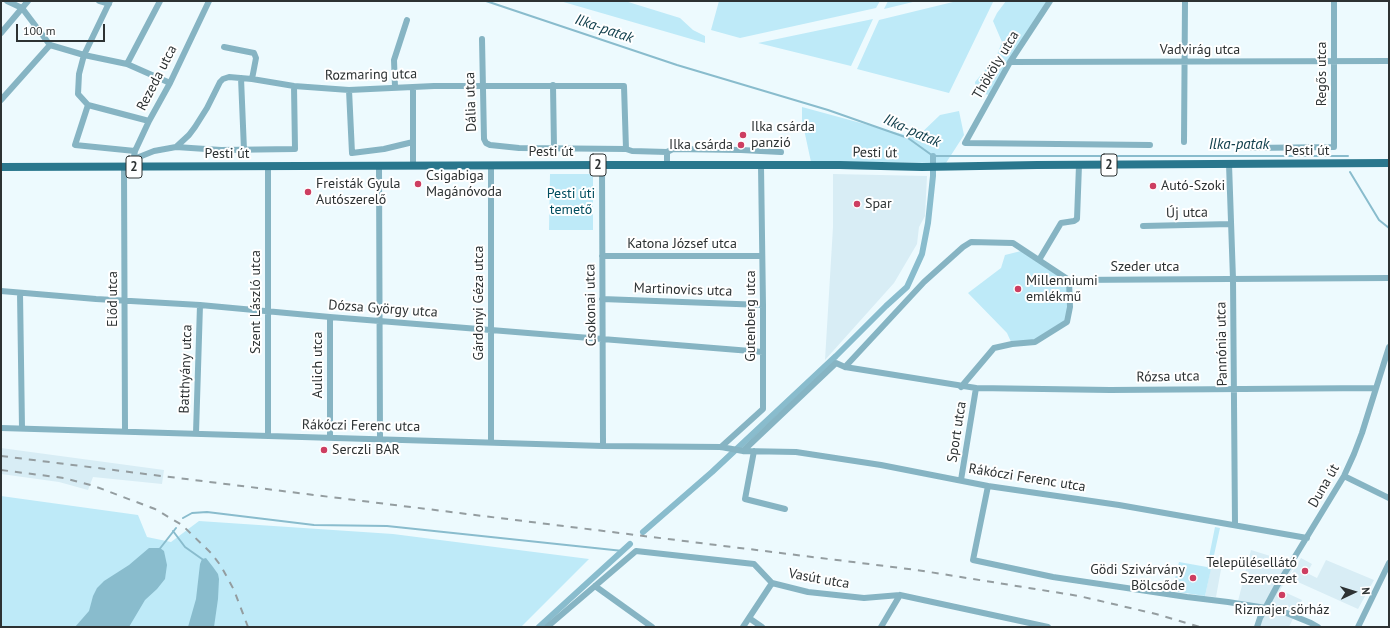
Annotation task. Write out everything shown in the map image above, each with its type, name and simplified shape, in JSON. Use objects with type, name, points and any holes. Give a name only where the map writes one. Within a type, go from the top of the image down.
[{"type":"main road","name":"Pesti út","points":[[1,167],[130,164],[268,167],[491,165],[939,167],[1389,163]]},
{"type":"street","points":[[7,1],[22,8],[50,45],[84,55],[127,64],[170,83]]},
{"type":"street","points":[[1,33],[28,1]]},
{"type":"street","points":[[99,1],[110,3],[84,55],[79,74],[78,94],[88,105],[149,121]]},
{"type":"street","points":[[127,64],[160,1]]},
{"type":"street","name":"Rezeda utca","points":[[130,164],[149,121],[170,83],[209,1]]},
{"type":"street","name":"Thököly utca","points":[[1050,1],[1010,62],[966,142],[1150,145]]},
{"type":"street","points":[[1184,142],[1185,1]]},
{"type":"street","name":"Regős utca","points":[[1251,148],[1334,148],[1334,1]]},
{"type":"street","points":[[395,87],[394,60],[407,20]]},
{"type":"street","name":"Dália utca","points":[[482,39],[484,139],[486,143],[490,145],[519,148],[554,148]]},
{"type":"street","points":[[1,100],[50,45]]},
{"type":"street","points":[[224,47],[254,53],[256,58],[252,79]]},
{"type":"street","name":"Vadvirág utca","points":[[1010,62],[1389,61]]},
{"type":"street","name":"Rozmaring utca","points":[[176,148],[195,127],[207,108],[220,82],[229,77],[294,86],[349,90],[395,87],[482,85],[624,86],[626,149]]},
{"type":"street","points":[[241,78],[244,150]]},
{"type":"street","points":[[553,85],[554,148]]},
{"type":"street","name":"Pesti út","points":[[176,148],[221,150],[295,149],[294,86]]},
{"type":"street","points":[[413,87],[413,166]]},
{"type":"street","points":[[349,90],[352,154],[384,149],[413,142]]},
{"type":"street","points":[[88,105],[75,145],[135,151]]},
{"type":"street","points":[[130,164],[154,151],[176,148]]},
{"type":"street","name":"Pesti út","points":[[554,148],[626,149],[632,151],[667,152],[673,149],[781,152]]},
{"type":"street","points":[[667,152],[667,165]]},
{"type":"street","name":"Előd utca","points":[[125,431],[125,301],[130,164]]},
{"type":"street","name":"Pannónia utca","points":[[1229,164],[1233,279],[1235,524]]},
{"type":"street","name":"Gárdonyi Géza utca","points":[[491,165],[491,441]]},
{"type":"street","name":"Csokonai utca","points":[[602,165],[602,299],[604,340],[603,446]]},
{"type":"street","points":[[1039,260],[1061,223],[1074,221],[1077,219],[1079,165]]},
{"type":"street","points":[[379,166],[380,438]]},
{"type":"street","name":"Gutenberg utca","points":[[722,447],[763,409],[761,166]]},
{"type":"street","name":"Szent László utca","points":[[268,167],[268,436]]},
{"type":"street","name":"Új utca","points":[[1143,226],[1231,224]]},
{"type":"street","points":[[845,368],[924,282],[968,243],[1013,243],[1069,280],[1070,307],[1067,322],[1035,342],[1012,344],[994,348],[961,387]]},
{"type":"street","name":"Katona József utca","points":[[602,256],[762,256]]},
{"type":"street","name":"Szeder utca","points":[[1069,280],[1389,278]]},
{"type":"street","name":"Dózsa György utca","points":[[1,291],[125,301],[200,305],[330,318],[763,352]]},
{"type":"street","points":[[20,293],[22,428]]},
{"type":"street","name":"Martinovics utca","points":[[602,299],[763,305]]},
{"type":"street","name":"Batthyány utca","points":[[196,433],[200,305]]},
{"type":"street","name":"Aulich utca","points":[[330,318],[330,437]]},
{"type":"street","name":"Duna út","points":[[1257,627],[1266,606],[1344,476],[1354,454],[1389,347]]},
{"type":"street","name":"Rózsa utca","points":[[743,450],[836,363],[845,368],[961,387],[976,388],[1110,390],[1376,388]]},
{"type":"street","name":"Sport utca","points":[[961,480],[976,388]]},
{"type":"street","name":"Rákóczi Ferenc utca","points":[[1,428],[491,441],[603,446],[722,447],[754,451],[796,452],[844,459],[988,486],[1235,524],[1307,538]]},
{"type":"street","points":[[754,451],[745,499],[785,509]]},
{"type":"street","points":[[1344,476],[1389,498]]},
{"type":"street","points":[[988,486],[973,560],[1053,577],[1186,597],[1266,606],[1318,627]]},
{"type":"street","name":"Vasút utca","points":[[547,627],[636,551],[754,564],[772,583],[808,592],[864,598],[900,595],[1048,627]]},
{"type":"street","points":[[1358,627],[1389,563]]},
{"type":"street","points":[[743,627],[772,583]]},
{"type":"street","points":[[595,586],[652,627]]},
{"type":"street","points":[[881,627],[900,595]]},
{"type":"street","points":[[749,618],[762,627]]},
{"type":"shaded area","points":[[833,174],[927,176],[925,216],[919,227],[917,244],[894,283],[825,360],[833,227]]},
{"type":"shaded area","points":[[1,448],[164,470],[162,484],[93,477],[88,490],[59,482],[1,474]]},
{"type":"shaded area","points":[[149,548],[160,548],[164,551],[167,565],[165,579],[145,600],[129,627],[75,627],[89,611],[97,588],[104,581],[129,565]]},
{"type":"shaded area","points":[[1251,550],[1296,564],[1280,590],[1302,600],[1289,627],[1254,627],[1263,606],[1238,601]]},
{"type":"shaded area","points":[[206,558],[218,574],[219,579],[214,627],[188,627],[196,599],[200,564],[202,559]]},
{"type":"shaded area","points":[[1301,558],[1312,564],[1307,573],[1317,578],[1326,560],[1374,580],[1358,609],[1289,578]]},
{"type":"shaded area","points":[[1212,562],[1222,564],[1216,597],[1205,596]]},
{"type":"green space","points":[[560,1],[625,1],[680,18],[693,30],[705,36],[705,43]]},
{"type":"green space","points":[[719,1],[880,1],[876,8],[740,38],[711,30]]},
{"type":"green space","points":[[888,1],[917,1],[884,9]]},
{"type":"green space","points":[[957,1],[993,2],[949,93],[857,69],[879,20]]},
{"type":"green space","points":[[1006,1],[1047,1],[989,95],[976,92],[975,82],[996,57],[1002,42],[993,21]]},
{"type":"green space","points":[[873,19],[851,66],[758,43]]},
{"type":"green space","points":[[802,107],[916,138],[940,115],[959,111],[964,135],[946,163],[811,162],[802,120]]},
{"type":"green space","name":"Pesti úti temető","points":[[550,174],[593,174],[593,230],[549,230]]},
{"type":"green space","points":[[1025,250],[1069,280],[1067,322],[1035,342],[1012,344],[1007,333],[968,293],[1001,268],[1005,255]]},
{"type":"green space","points":[[1,496],[138,515],[147,537],[171,542],[199,521],[393,534],[589,559],[521,627],[1,627]]},
{"type":"green space","points":[[1215,527],[1220,528],[1205,596],[1172,591],[1179,562],[1207,567]]},
{"type":"waterway","name":"Ilka-patak","points":[[486,1],[677,65],[828,110],[908,138],[933,156],[1348,156]]},
{"type":"waterway","points":[[643,532],[712,472],[907,287],[922,254],[928,223],[933,176],[933,156]]},
{"type":"waterway","name":"Ilka-patak","points":[[1350,172],[1379,220],[1389,228]]},
{"type":"waterway","points":[[183,518],[192,513],[207,512],[314,525],[387,526],[623,551]]},
{"type":"waterway","points":[[158,551],[176,528]]},
{"type":"waterway","points":[[173,531],[185,547],[202,559]]},
{"type":"waterway","points":[[539,627],[630,544]]},
{"type":"railway","points":[[1,456],[917,570],[1079,596],[1156,614],[1200,627]]},
{"type":"railway","points":[[1,470],[64,478],[94,486],[155,509],[182,525],[211,553],[221,566],[234,590],[248,627]]},
{"type":"place","name":"Ilka csárda panzió","points":[[743,135]]},
{"type":"place","name":"Ilka csárda","points":[[741,145]]},
{"type":"place","name":"Csigabiga Magánóvoda","points":[[418,184]]},
{"type":"place","name":"Autó-Szoki","points":[[1153,186]]},
{"type":"place","name":"Freisták Gyula Autószerelő","points":[[308,192]]},
{"type":"place","name":"Spar","points":[[857,204]]},
{"type":"place","name":"Millenniumi emlékmű","points":[[1018,289]]},
{"type":"place","name":"Serczli BAR","points":[[324,450]]},
{"type":"place","name":"Településellátó Szervezet","points":[[1305,571]]},
{"type":"place","name":"Gödi Szivárvány Bölcsőde","points":[[1193,578]]},
{"type":"place","name":"Rizmajer sörház","points":[[1282,595]]}]
